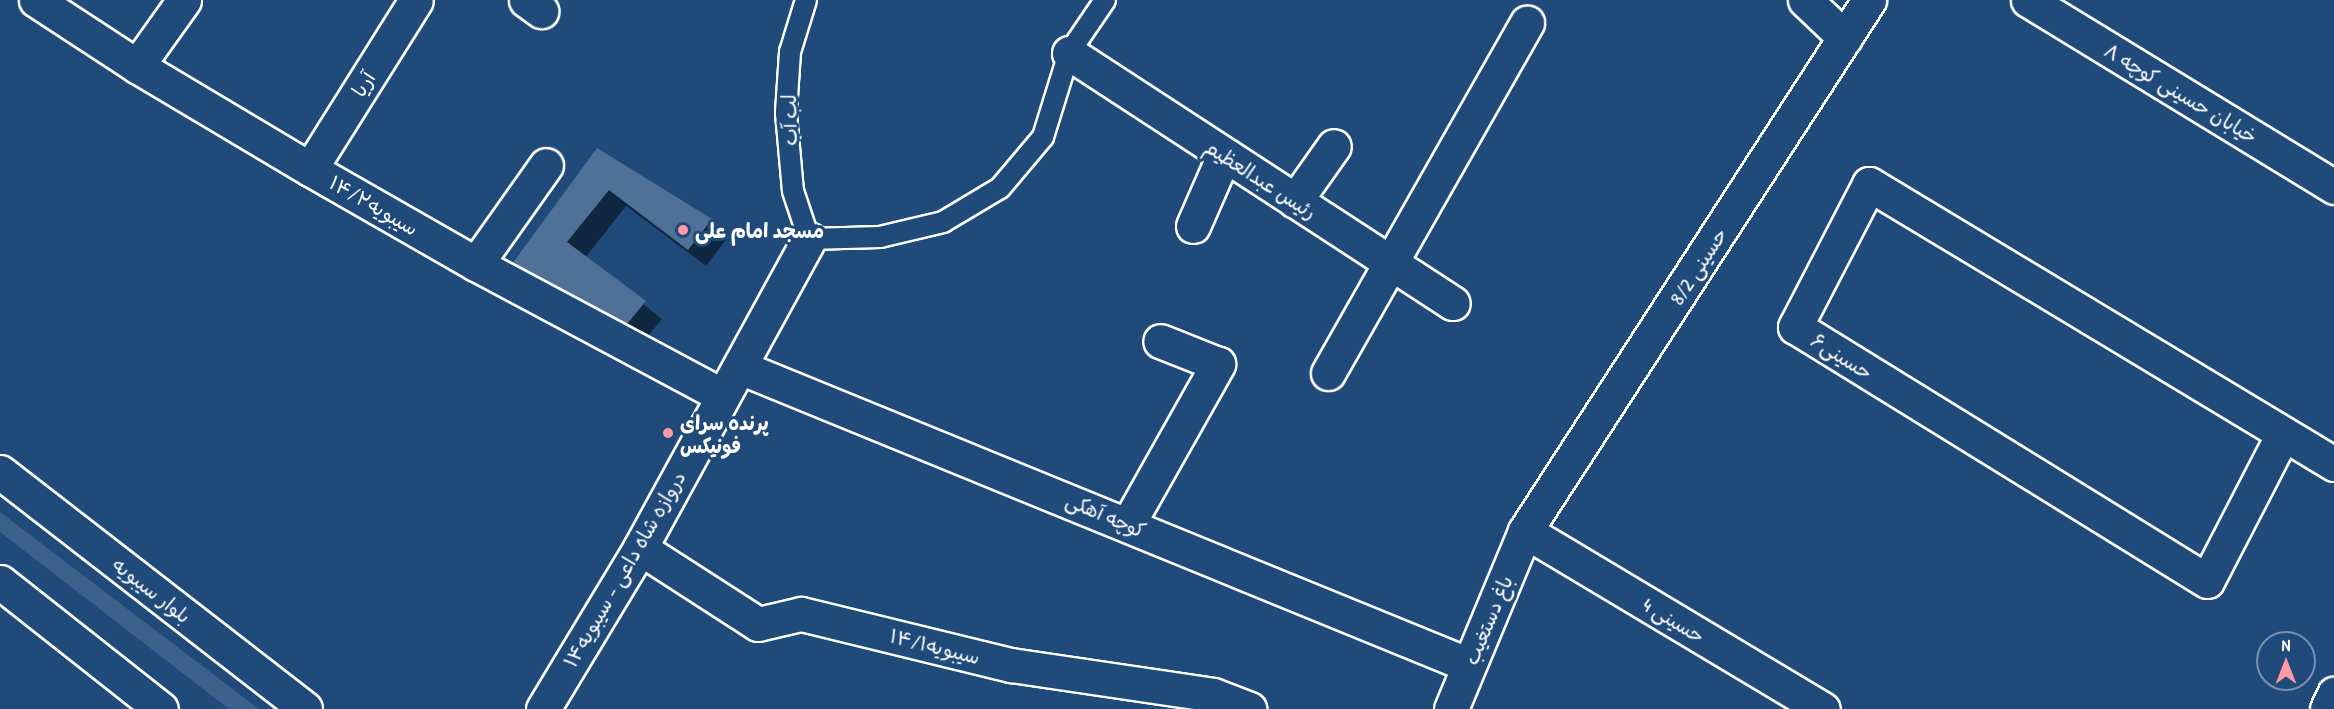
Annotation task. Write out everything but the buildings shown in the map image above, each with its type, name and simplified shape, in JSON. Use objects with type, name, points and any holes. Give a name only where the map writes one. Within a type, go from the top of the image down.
[{"type":"street","name":"سیبویه۱۴/۲","points":[[36,0],[137,66],[310,169],[476,264],[721,395]]},
{"type":"street","points":[[137,66],[184,0]]},
{"type":"street","name":"آریا","points":[[310,169],[416,0]]},
{"type":"street","points":[[1805,0],[1845,38]]},
{"type":"street","name":"8/2 حسینی","points":[[1525,531],[1869,0]]},
{"type":"street","name":"خیابان حسینی کوچه ۸","points":[[2028,0],[2334,186]]},
{"type":"street","points":[[1328,373],[1527,23]]},
{"type":"street","name":"رئیس عبدالعظیم","points":[[1069,53],[1453,303]]},
{"type":"street","points":[[1295,201],[1334,146]]},
{"type":"street","points":[[1193,226],[1224,155]]},
{"type":"street","points":[[476,264],[546,165]]},
{"type":"street","name":"حسینی۶","points":[[2283,434],[2207,581],[1795,327],[1869,184],[2334,464]]},
{"type":"street","name":"دروازه شاه داعی - سیبویه۱۴","points":[[543,709],[640,548],[721,395],[742,368],[809,239]]},
{"type":"street","points":[[1128,524],[1218,364],[1161,341]]},
{"type":"street","name":"کوچه آهکی","points":[[742,368],[1469,665]]},
{"type":"street","name":"بلوار سیبویه","points":[[0,472],[305,709]]},
{"type":"street","name":"باغ دستغیب","points":[[1451,709],[1525,531]]},
{"type":"street","name":"حسینی 4","points":[[1525,531],[1823,709]]},
{"type":"street","name":"سیبویه۱۴/۱","points":[[640,548],[758,624],[801,614],[1011,665],[1213,695],[1249,709]]},
{"type":"street","points":[[0,582],[160,709]]},
{"type":"street","points":[[2327,709],[2334,694]]},
{"type":"lane","name":"لب آب","points":[[806,0],[790,52],[786,113],[793,191],[809,239]]},
{"type":"lane","points":[[809,239],[880,237],[943,222],[1000,188],[1042,137],[1069,53],[1105,0]]},
{"type":"shaded area","points":[[0,512],[259,709],[229,709],[0,532]]},
{"type":"place","name":"مسجد امام علی","points":[[683,230]]},
{"type":"place","name":"پرنده سرای فونیکس","points":[[668,433]]}]
